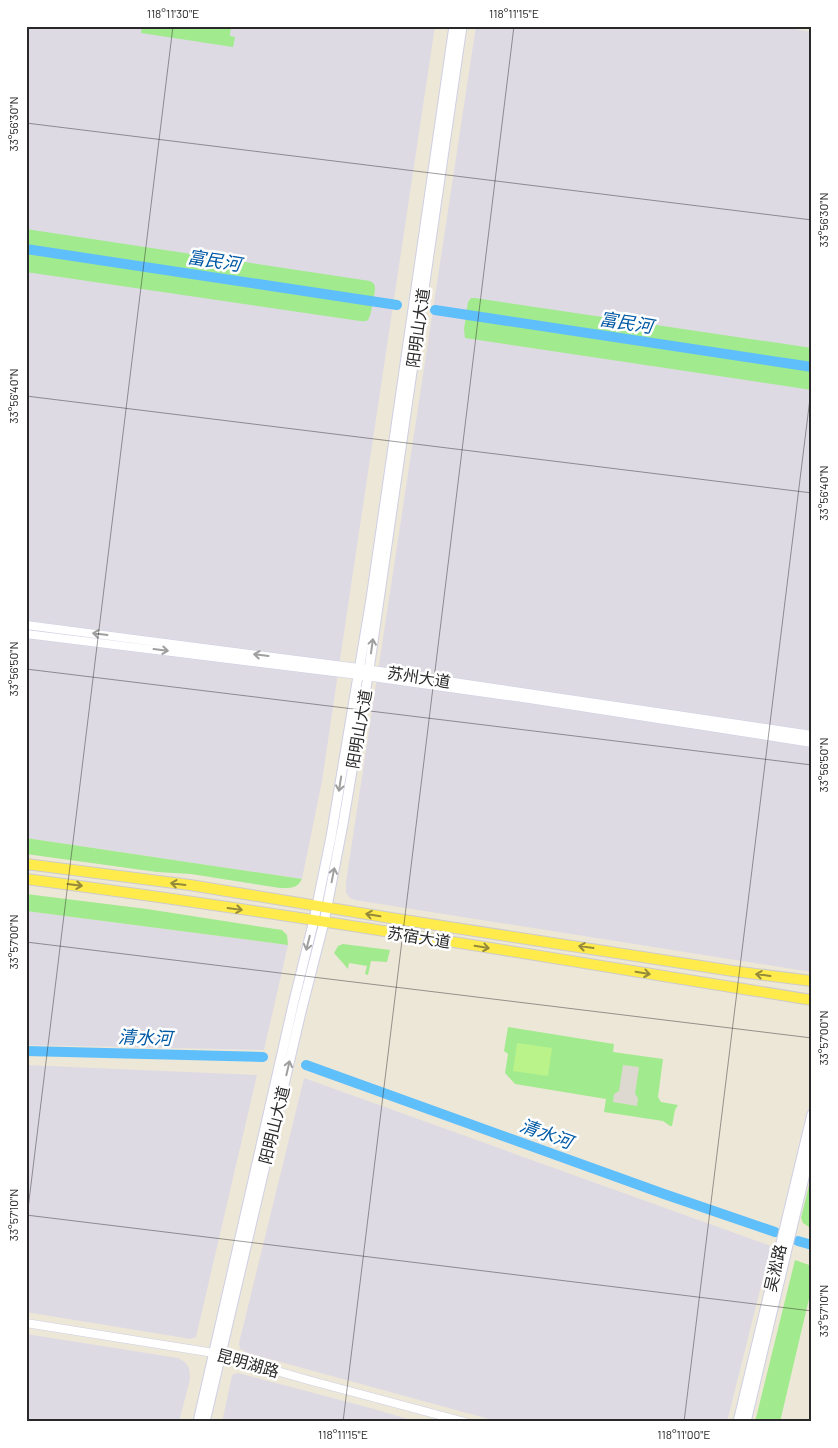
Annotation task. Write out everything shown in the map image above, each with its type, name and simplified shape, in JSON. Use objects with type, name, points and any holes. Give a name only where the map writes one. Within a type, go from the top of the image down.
[{"type":"main road","name":"阳明山大道","points":[[322,906],[331,838],[398,419],[454,26]]},
{"type":"main road","name":"阳明山大道","points":[[205,1422],[293,1005],[319,921],[343,824],[368,673],[462,26]]},
{"type":"main road","name":"苏宿大道","points":[[26,864],[190,885],[391,918],[812,981]]},
{"type":"main road","name":"苏宿大道","points":[[26,879],[137,893],[319,921],[812,1000]]},
{"type":"main road","name":"吴淞路","points":[[738,1422],[812,1114]]},
{"type":"main road","name":"吴淞路","points":[[746,1422],[812,1144]]},
{"type":"main road","name":"阳明山大道","points":[[198,1422],[218,1354]]},
{"type":"street","name":"苏州大道","points":[[26,625],[358,671],[812,743]]},
{"type":"street","name":"苏州大道","points":[[26,634],[358,671]]},
{"type":"street","name":"苏州大道","points":[[368,673],[812,735]]},
{"type":"street","name":"昆明湖路","points":[[26,1322],[218,1354],[465,1422]]},
{"type":"shaded area","points":[[26,26],[435,26],[322,781],[302,879],[26,838]]},
{"type":"shaded area","points":[[476,26],[776,26],[812,32],[812,972],[355,900],[346,893],[346,882]]},
{"type":"shaded area","points":[[26,911],[288,945],[264,1050],[26,1045]]},
{"type":"shaded area","points":[[26,1065],[257,1075],[196,1337],[191,1339],[26,1312]]},
{"type":"shaded area","points":[[623,1065],[639,1067],[635,1094],[638,1098],[637,1106],[613,1102],[614,1094],[619,1091]]},
{"type":"shaded area","points":[[304,1078],[771,1246],[727,1422],[500,1422],[251,1354],[240,1349],[239,1343]]},
{"type":"shaded area","points":[[26,1334],[178,1358],[185,1362],[189,1368],[190,1379],[179,1422],[26,1422]]},
{"type":"shaded area","points":[[238,1373],[418,1422],[222,1422],[232,1376]]},
{"type":"green space","points":[[142,26],[231,26],[230,36],[235,37],[233,47],[141,33]]},
{"type":"green space","points":[[26,229],[370,281],[375,287],[372,310],[368,320],[360,321],[26,272]]},
{"type":"green space","points":[[471,298],[812,348],[812,390],[465,338],[464,329],[468,302]]},
{"type":"green space","points":[[26,838],[302,879],[295,886],[280,888],[191,874],[157,872],[26,854]]},
{"type":"green space","points":[[26,894],[147,909],[282,930],[287,935],[288,945],[26,911]]},
{"type":"green space","points":[[343,944],[390,950],[387,962],[371,961],[368,975],[365,974],[367,966],[349,963],[348,969],[334,953],[338,946]]},
{"type":"green space","points":[[508,1027],[614,1044],[613,1052],[663,1059],[658,1097],[661,1102],[678,1105],[675,1110],[672,1126],[663,1121],[604,1112],[606,1099],[515,1084],[505,1073],[508,1054],[504,1051]]},
{"type":"green space","points":[[517,1043],[552,1048],[548,1076],[513,1071]]},
{"type":"green space","points":[[812,1173],[812,1229],[803,1223],[801,1218]]},
{"type":"green space","points":[[795,1260],[812,1266],[812,1286],[780,1422],[755,1422]]},
{"type":"waterway","name":"富民河","points":[[26,249],[397,305]]},
{"type":"waterway","name":"富民河","points":[[435,310],[812,367]]},
{"type":"waterway","name":"清水河","points":[[26,1051],[263,1057]]},
{"type":"waterway","name":"清水河","points":[[306,1065],[775,1232]]},
{"type":"waterway","name":"清水河","points":[[798,1241],[812,1245]]}]
